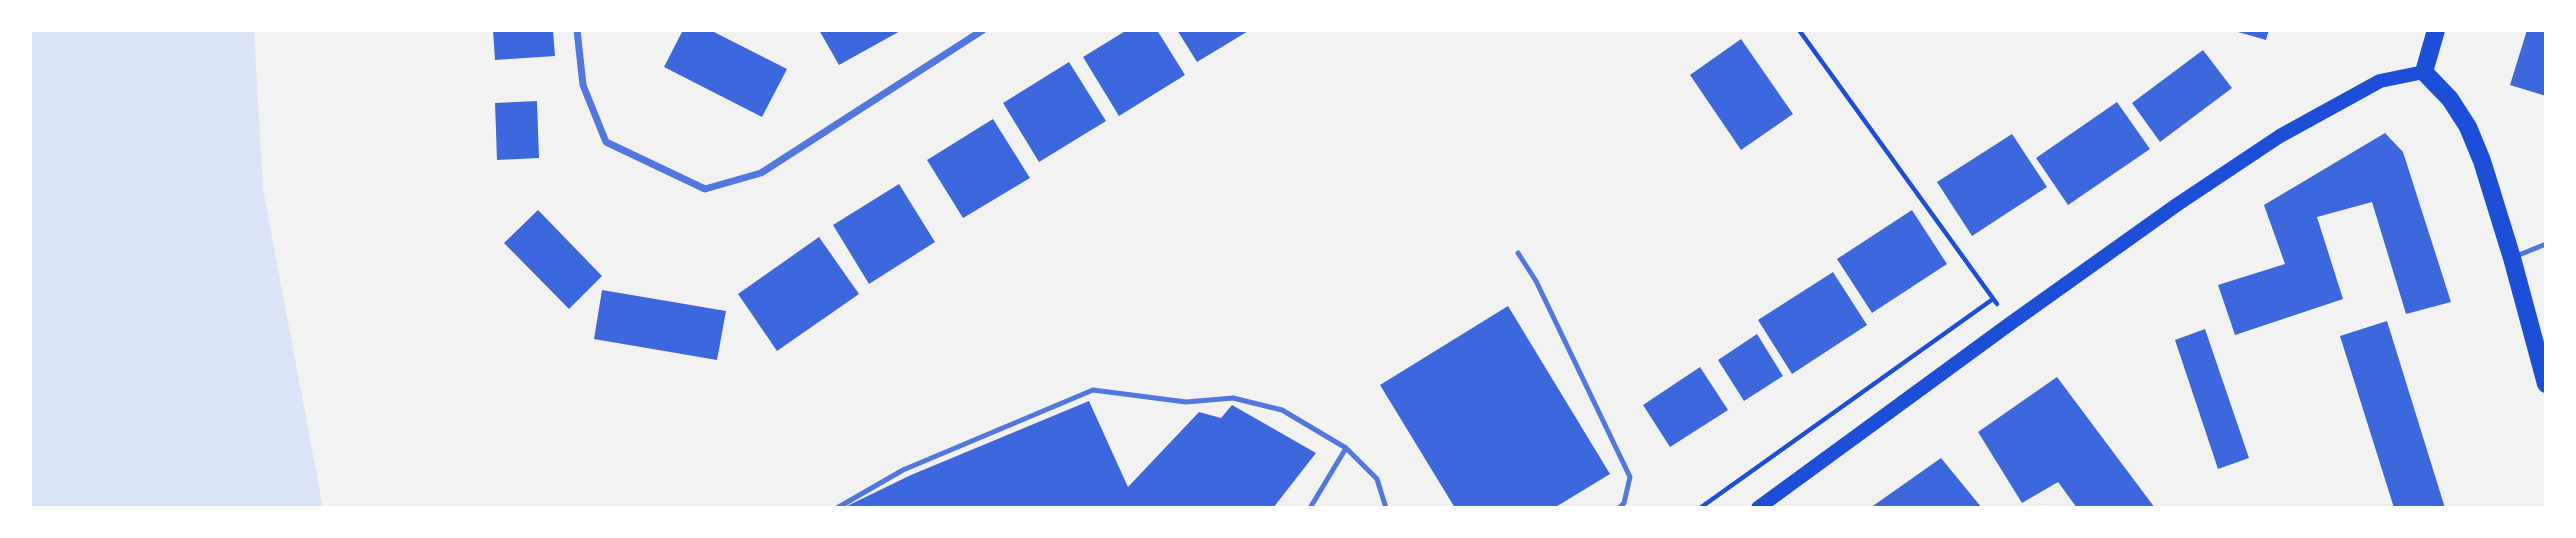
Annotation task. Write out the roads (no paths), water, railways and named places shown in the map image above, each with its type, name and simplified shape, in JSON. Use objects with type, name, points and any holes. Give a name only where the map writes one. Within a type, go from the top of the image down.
[{"type":"main road","points":[[2424,72],[2436,30]]},
{"type":"main road","points":[[2424,72],[2450,99],[2468,127],[2482,161],[2546,384]]},
{"type":"main road","points":[[1758,508],[2011,323],[2178,204],[2280,136],[2380,81],[2424,72]]},
{"type":"street","points":[[577,30],[583,85],[606,142],[705,189],[761,173],[983,30]]},
{"type":"lane","points":[[2512,258],[2546,244]]},
{"type":"lane","points":[[1518,253],[1536,281],[1630,477],[1624,503],[1619,508]]},
{"type":"lane","points":[[837,508],[903,470],[1093,390],[1186,402],[1233,398],[1282,410],[1346,448],[1377,479],[1386,508]]},
{"type":"lane","points":[[1310,508],[1346,448]]}]
